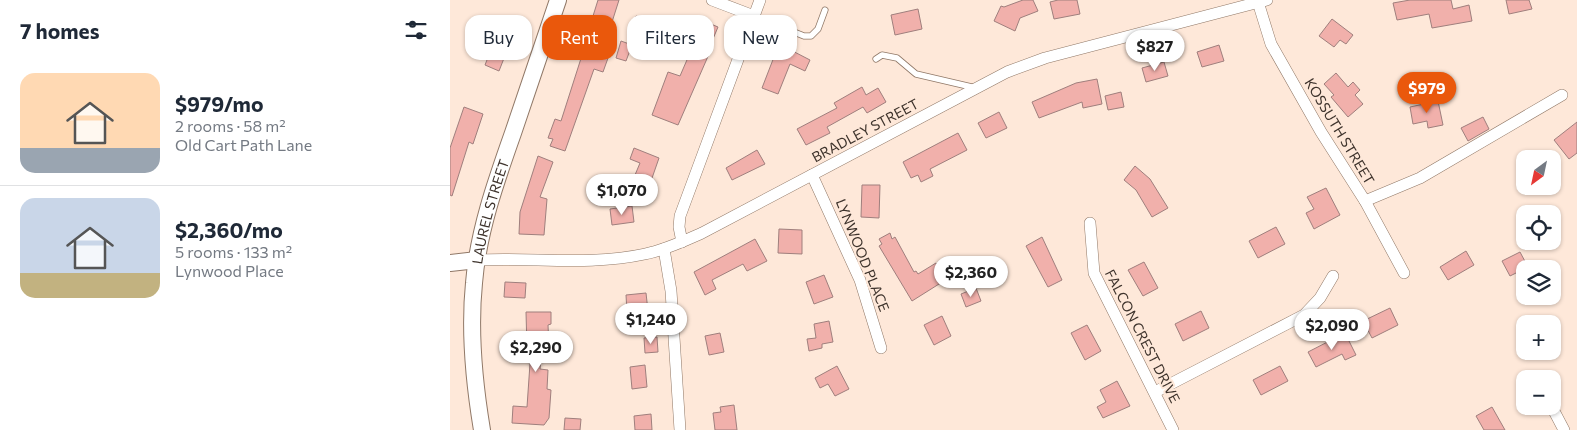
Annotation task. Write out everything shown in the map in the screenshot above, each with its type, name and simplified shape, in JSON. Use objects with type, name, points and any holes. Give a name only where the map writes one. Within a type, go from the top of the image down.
[{"type":"street","name":"LAUREL STREET","points":[[482,430],[475,383],[473,334],[474,283],[477,260],[494,190],[558,0]]},
{"type":"street","points":[[712,0],[751,15]]},
{"type":"street","points":[[754,15],[760,0]]},
{"type":"street","name":"BRADLEY STREET","points":[[477,260],[607,260],[664,249],[682,242],[812,175],[1007,72],[1045,58],[1262,1]]},
{"type":"street","name":"KOSSUTH STREET","points":[[1262,1],[1272,44],[1321,132],[1365,201],[1404,273]]},
{"type":"street","points":[[682,242],[679,226],[680,216],[707,139],[739,60]]},
{"type":"street","points":[[1365,201],[1420,178],[1562,95]]},
{"type":"street","name":"LYNWOOD PLACE","points":[[812,175],[860,280],[881,348]]},
{"type":"street","name":"FALCON CREST DRIVE","points":[[1090,223],[1094,273],[1173,430]]},
{"type":"street","points":[[664,249],[671,291],[680,430]]},
{"type":"street","points":[[450,263],[477,260]]},
{"type":"street","points":[[1155,392],[1304,315],[1320,298],[1333,276]]},
{"type":"street","points":[[1556,415],[1564,430]]},
{"type":"lane","points":[[797,33],[811,36],[818,29],[825,10]]},
{"type":"lane","points":[[876,59],[882,55],[897,58],[916,74],[976,88]]},
{"type":"building","points":[[598,0],[619,0],[614,15],[593,15]]},
{"type":"building","points":[[1023,0],[1033,0],[1038,11],[1020,18],[1015,31],[994,21],[1001,6],[1004,7]]},
{"type":"building","points":[[1077,0],[1080,14],[1054,19],[1050,2]]},
{"type":"building","points":[[1410,0],[1451,0],[1453,9],[1469,5],[1472,21],[1432,28],[1429,14],[1397,20],[1393,3]]},
{"type":"building","points":[[1506,0],[1529,0],[1532,9],[1509,14]]},
{"type":"building","points":[[918,9],[922,29],[895,35],[891,15]]},
{"type":"building","points":[[1332,19],[1353,35],[1346,44],[1340,40],[1334,47],[1319,36]]},
{"type":"building","points":[[714,25],[718,27],[714,36]]},
{"type":"building","points":[[621,41],[627,43],[626,61],[617,58]]},
{"type":"building","points":[[1219,45],[1224,61],[1202,67],[1197,52]]},
{"type":"building","points":[[797,53],[810,60],[805,71],[790,64],[778,94],[762,88],[773,60],[797,60]]},
{"type":"building","points":[[487,60],[503,60],[499,71],[485,65]]},
{"type":"building","points":[[580,60],[607,60],[603,72],[594,69],[565,151],[550,146],[553,139],[548,138],[555,119],[561,121]]},
{"type":"building","points":[[687,60],[706,60],[678,125],[652,115],[668,72],[680,76]]},
{"type":"building","points":[[1164,62],[1168,76],[1146,82],[1142,68]]},
{"type":"building","points":[[1336,73],[1348,87],[1353,82],[1360,90],[1355,95],[1363,104],[1348,117],[1331,97],[1334,95],[1324,84]]},
{"type":"building","points":[[1097,79],[1102,104],[1083,108],[1082,102],[1039,118],[1032,102],[1076,83]]},
{"type":"building","points":[[862,87],[866,95],[878,88],[886,102],[867,113],[863,107],[827,127],[830,133],[806,145],[797,129],[837,108],[834,103]]},
{"type":"building","points":[[1121,92],[1124,107],[1108,110],[1105,96]]},
{"type":"building","points":[[1438,101],[1443,125],[1428,128],[1427,121],[1413,124],[1410,107]]},
{"type":"building","points":[[464,107],[483,114],[473,144],[469,142],[452,196],[450,195],[450,148]]},
{"type":"building","points":[[999,112],[1007,128],[986,138],[978,123]]},
{"type":"building","points":[[1483,117],[1489,129],[1468,141],[1461,128]]},
{"type":"building","points":[[1577,122],[1577,153],[1569,159],[1554,140]]},
{"type":"building","points":[[958,133],[967,150],[930,169],[933,176],[921,182],[918,175],[911,178],[903,162]]},
{"type":"building","points":[[634,148],[659,158],[651,181],[635,175],[640,163],[630,159]]},
{"type":"building","points":[[757,150],[765,164],[732,180],[726,168]]},
{"type":"building","points":[[538,156],[553,162],[540,197],[547,199],[544,235],[519,234],[520,212]]},
{"type":"building","points":[[1135,166],[1150,179],[1168,208],[1152,217],[1136,190],[1124,180]]},
{"type":"building","points":[[862,185],[880,185],[879,218],[861,217]]},
{"type":"building","points":[[1326,188],[1340,215],[1314,229],[1306,213],[1314,209],[1307,197]]},
{"type":"building","points":[[632,206],[634,222],[612,225],[610,209]]},
{"type":"building","points":[[1276,227],[1285,244],[1258,258],[1249,241]]},
{"type":"building","points":[[779,229],[802,230],[802,254],[778,253]]},
{"type":"building","points":[[890,233],[892,239],[895,237],[914,272],[916,271],[918,274],[936,263],[947,279],[912,301],[879,246],[882,244],[879,239]]},
{"type":"building","points":[[1042,237],[1062,280],[1048,287],[1026,246]]},
{"type":"building","points":[[755,239],[767,261],[747,271],[743,264],[712,280],[716,289],[705,295],[694,272]]},
{"type":"building","points":[[1466,251],[1474,265],[1448,280],[1440,267]]},
{"type":"building","points":[[1520,252],[1524,260],[1516,260],[1516,273],[1510,276],[1502,261]]},
{"type":"building","points":[[1144,262],[1158,288],[1143,296],[1128,270]]},
{"type":"building","points":[[824,275],[833,297],[814,304],[806,282]]},
{"type":"building","points":[[505,282],[526,283],[525,298],[504,297]]},
{"type":"building","points":[[976,288],[981,301],[966,307],[961,294]]},
{"type":"building","points":[[646,293],[648,311],[627,312],[626,295]]},
{"type":"building","points":[[1390,308],[1398,325],[1372,338],[1363,321]]},
{"type":"building","points":[[1201,311],[1209,328],[1183,341],[1175,324]]},
{"type":"building","points":[[526,312],[551,312],[551,324],[548,325],[549,348],[542,349],[540,369],[548,370],[547,389],[551,390],[549,418],[544,425],[512,423],[513,406],[527,407],[531,349],[527,349]]},
{"type":"building","points":[[942,316],[951,336],[934,345],[924,325]]},
{"type":"building","points":[[829,321],[833,342],[822,344],[822,348],[809,351],[807,339],[816,338],[814,324]]},
{"type":"building","points":[[1087,325],[1101,351],[1085,360],[1071,333]]},
{"type":"building","points":[[720,333],[724,352],[709,355],[705,336]]},
{"type":"building","points":[[1345,333],[1356,355],[1345,360],[1342,354],[1316,367],[1308,352]]},
{"type":"building","points":[[657,337],[658,352],[645,353],[644,338]]},
{"type":"building","points":[[645,365],[647,387],[632,389],[630,367]]},
{"type":"building","points":[[837,366],[849,389],[835,396],[828,384],[820,388],[815,378]]},
{"type":"building","points":[[1280,366],[1288,381],[1261,395],[1253,380]]},
{"type":"building","points":[[1117,381],[1130,406],[1103,418],[1097,407],[1106,402],[1100,390]]},
{"type":"building","points":[[734,405],[737,430],[715,430],[713,413],[721,412],[720,407]]},
{"type":"building","points":[[1492,407],[1505,430],[1484,430],[1476,416]]},
{"type":"building","points":[[651,414],[652,430],[635,430],[634,416]]},
{"type":"building","points":[[565,418],[581,419],[580,430],[564,430]]}]
